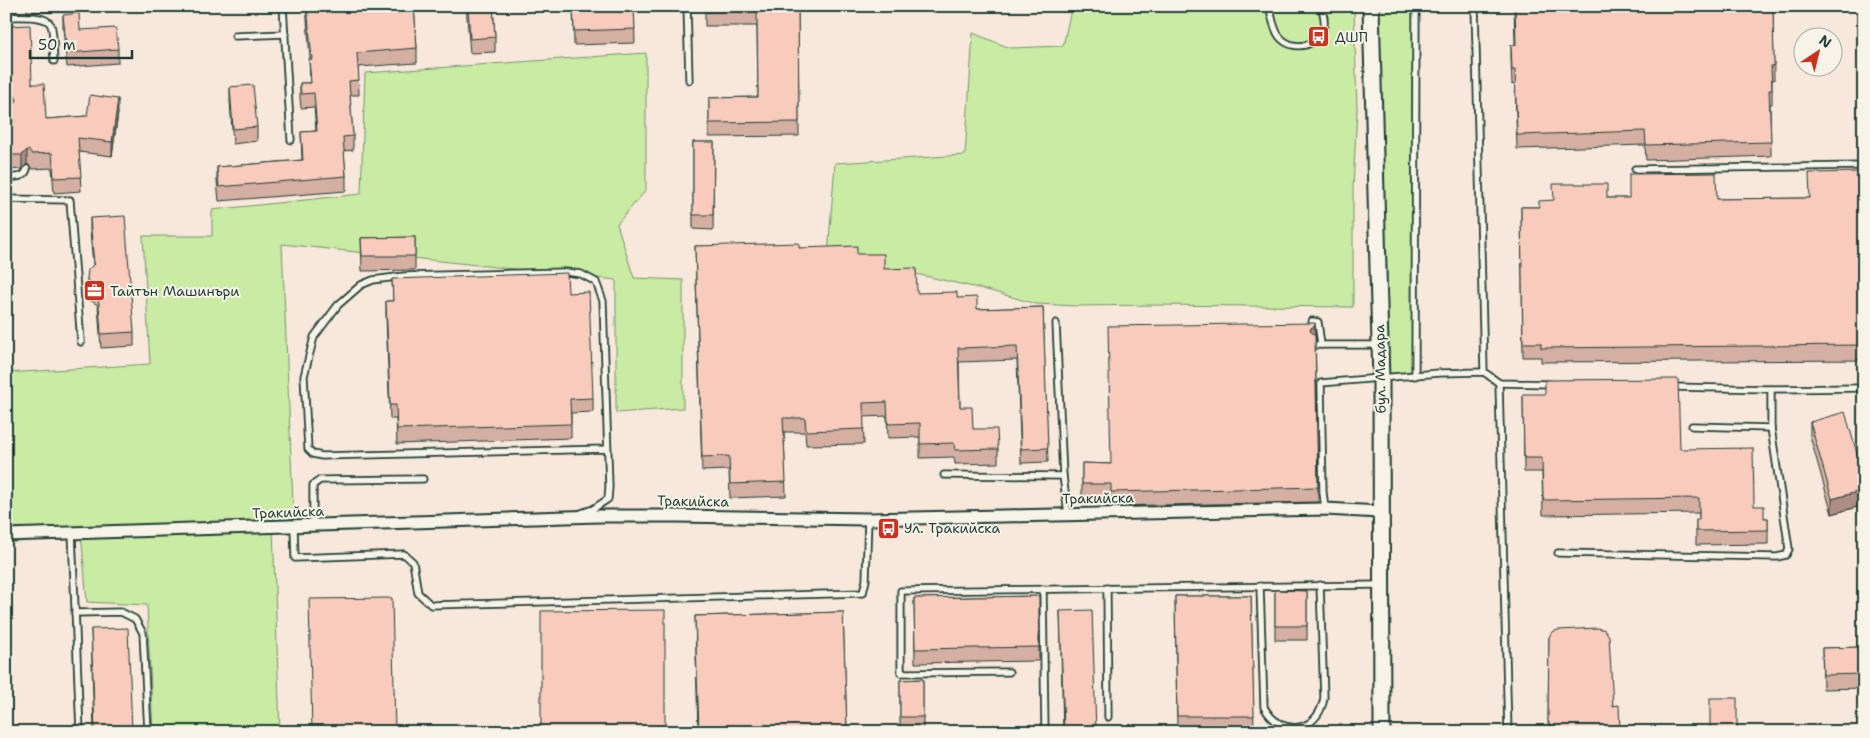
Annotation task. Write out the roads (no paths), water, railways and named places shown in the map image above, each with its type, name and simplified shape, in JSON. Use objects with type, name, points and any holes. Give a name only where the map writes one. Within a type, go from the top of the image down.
[{"type":"main road","name":"бул. Мадара","points":[[1371,6],[1381,378],[1380,584],[1382,732]]},
{"type":"street","name":"Тракийска","points":[[6,535],[567,517],[676,516],[868,519],[1325,509],[1380,512]]},
{"type":"lane","points":[[283,6],[291,140]]},
{"type":"lane","points":[[687,6],[689,80]]},
{"type":"lane","points":[[1269,6],[1275,29],[1279,36],[1285,42],[1297,46],[1310,44],[1322,32],[1324,19],[1321,6]]},
{"type":"lane","points":[[1415,376],[1416,6]]},
{"type":"lane","points":[[1475,6],[1484,372]]},
{"type":"lane","points":[[6,17],[37,17],[47,21],[51,26],[54,61]]},
{"type":"lane","points":[[235,36],[284,34]]},
{"type":"lane","points":[[1635,169],[1864,166]]},
{"type":"lane","points":[[6,178],[22,176],[27,169]]},
{"type":"lane","points":[[6,199],[70,200],[81,342]]},
{"type":"lane","points":[[567,517],[593,509],[608,499],[608,449],[603,301],[596,282],[581,274],[566,272],[404,276],[373,280],[361,285],[338,305],[314,338],[304,376],[308,449],[313,454],[322,456],[608,449]]},
{"type":"lane","points":[[1312,321],[1318,322],[1318,345],[1380,345]]},
{"type":"lane","points":[[1056,323],[1063,476],[1068,514]]},
{"type":"lane","points":[[1325,509],[1321,383],[1440,373],[1484,372],[1499,383],[1558,384]]},
{"type":"lane","points":[[1499,383],[1508,732]]},
{"type":"lane","points":[[1664,387],[1864,388]]},
{"type":"lane","points":[[1558,553],[1777,557],[1786,555],[1789,549],[1770,428],[1771,389]]},
{"type":"lane","points":[[1692,426],[1770,428]]},
{"type":"lane","points":[[944,475],[1063,476]]},
{"type":"lane","points":[[313,526],[313,485],[320,480],[423,479]]},
{"type":"lane","points":[[294,527],[295,558],[404,554],[413,562],[418,592],[431,605],[863,593],[866,580],[868,519]]},
{"type":"lane","points":[[72,532],[80,732]]},
{"type":"lane","points":[[1009,672],[901,673],[901,591],[1380,584]]},
{"type":"lane","points":[[1260,586],[1264,707],[1269,716],[1277,723],[1297,728],[1313,721],[1319,714],[1324,698],[1320,585]]},
{"type":"lane","points":[[1107,588],[1108,717]]},
{"type":"lane","points":[[1043,589],[1045,732]]},
{"type":"lane","points":[[75,613],[121,612],[135,619],[143,633],[148,732]]},
{"type":"place","name":"ДШП","points":[[1319,37]]},
{"type":"place","name":"Тайтън Машинъри","points":[[94,291]]},
{"type":"place","name":"Ул. Тракийска","points":[[888,528]]}]
